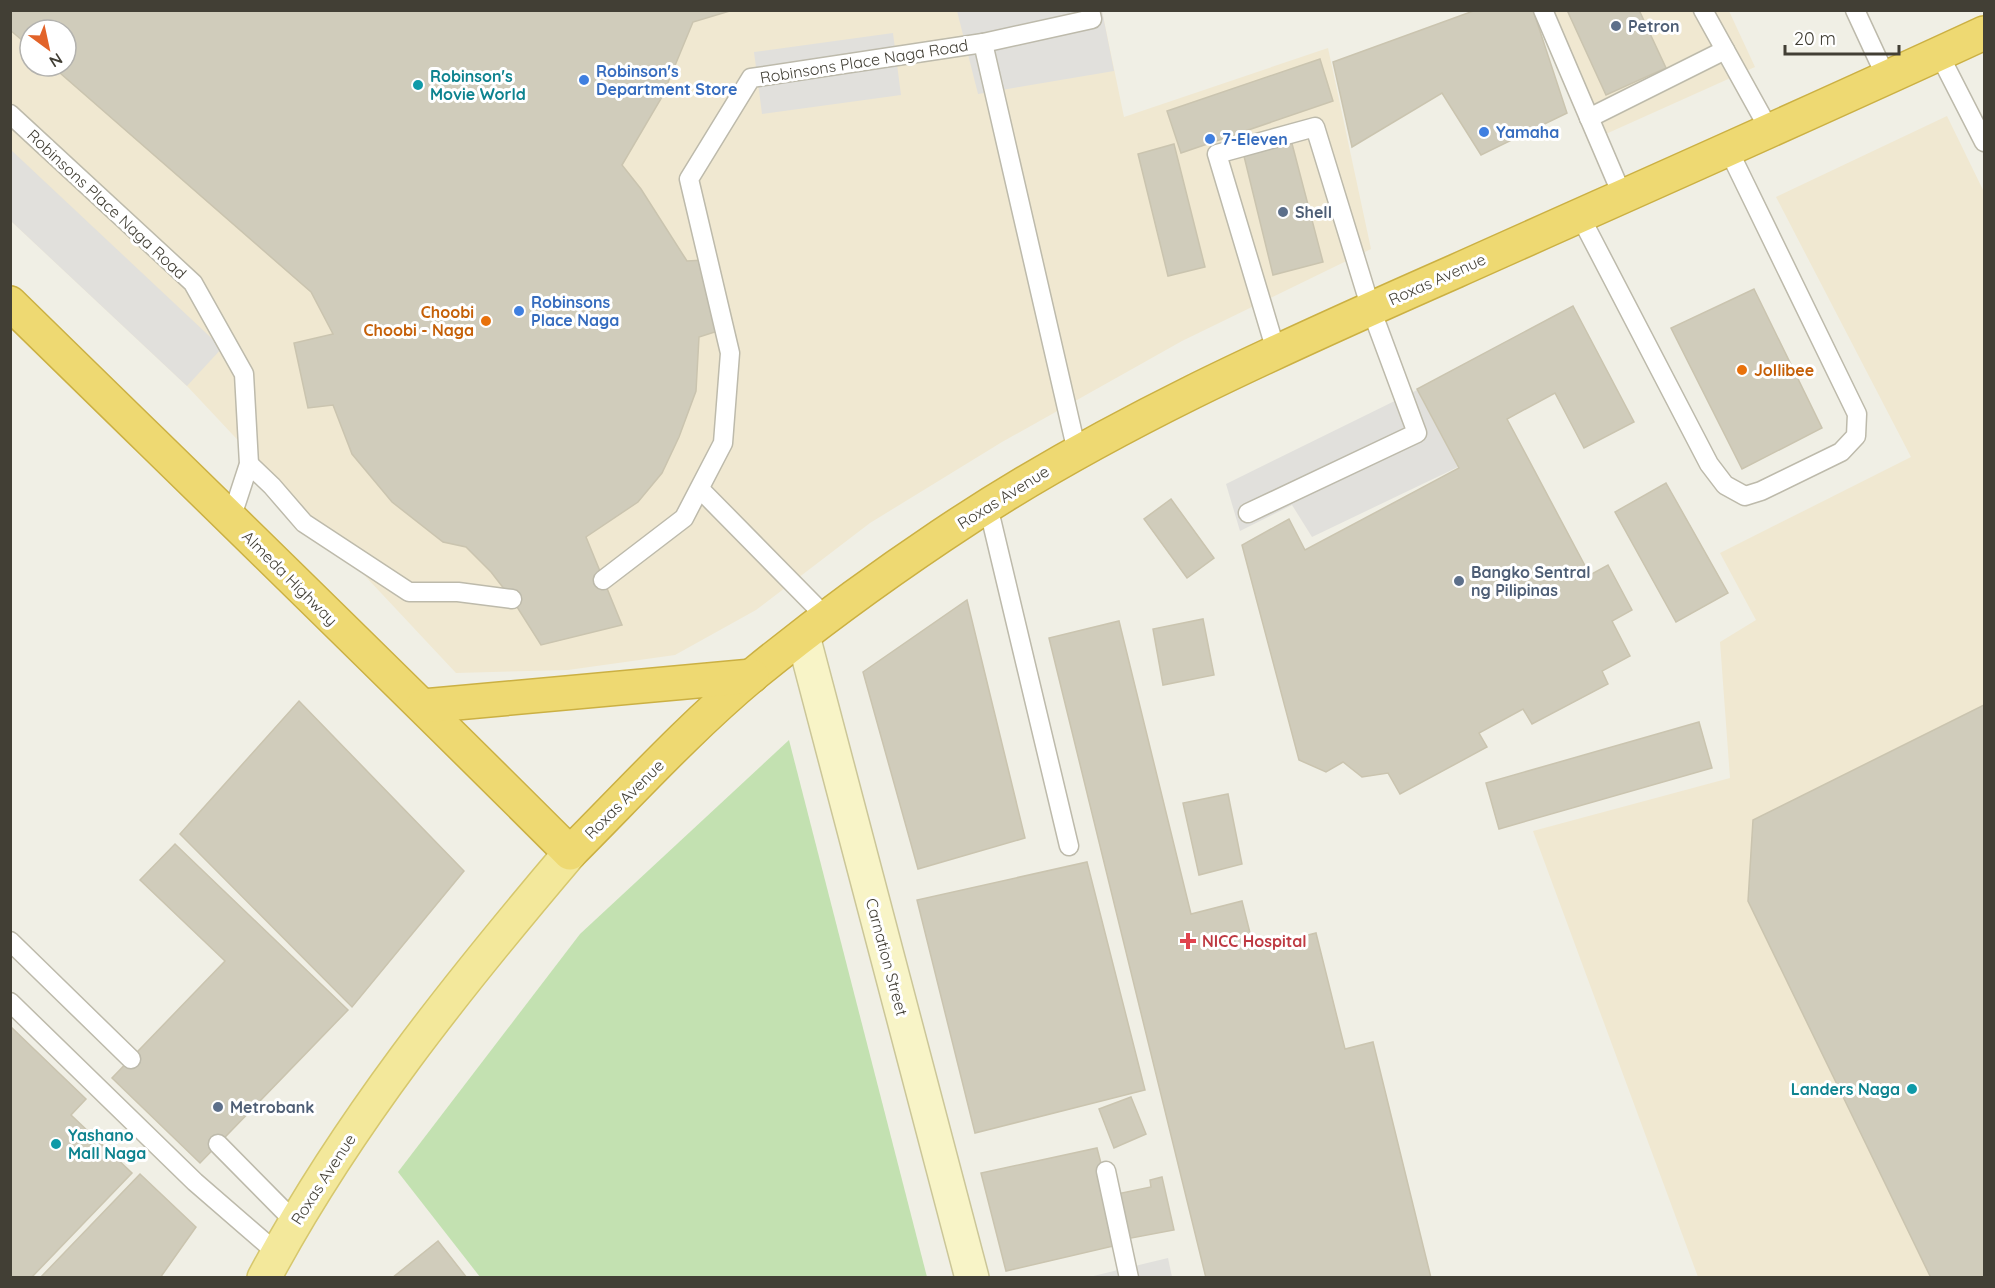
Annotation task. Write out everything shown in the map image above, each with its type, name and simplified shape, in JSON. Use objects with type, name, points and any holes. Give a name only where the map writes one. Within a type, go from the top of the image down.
[{"type":"highway","name":"Roxas Avenue","points":[[570,853],[678,744],[752,676],[814,627],[932,542],[1077,452],[1276,351],[1887,79],[1984,33]]},
{"type":"highway","name":"Almeda Highway","points":[[10,303],[423,706],[570,853]]},
{"type":"highway","points":[[423,706],[752,676]]},
{"type":"main road","name":"Roxas Avenue","points":[[271,1265],[295,1222],[377,1097],[460,985],[570,853]]},
{"type":"street","name":"Carnation Street","points":[[814,627],[972,1278]]},
{"type":"lane","name":"Robinsons Place Naga Road","points":[[603,580],[684,518],[723,443],[730,353],[689,179],[751,78],[983,43],[1092,19],[1090,10]]},
{"type":"lane","points":[[1543,10],[1623,197]]},
{"type":"lane","points":[[1703,10],[1770,131]]},
{"type":"lane","points":[[1855,10],[1887,79]]},
{"type":"lane","name":"Robinsons Place Naga Road","points":[[983,43],[1077,452]]},
{"type":"lane","points":[[1588,118],[1725,50]]},
{"type":"lane","points":[[1939,54],[1984,142]]},
{"type":"lane","name":"Robinsons Place Naga Road","points":[[10,114],[193,283],[244,374],[249,464],[231,519]]},
{"type":"lane","points":[[1248,513],[1417,433],[1371,309],[1315,127],[1217,154],[1276,351]]},
{"type":"lane","points":[[1580,216],[1709,464],[1725,485],[1745,496],[1761,490],[1841,452],[1856,436],[1857,414],[1728,149]]},
{"type":"lane","points":[[249,464],[272,486],[304,523],[409,592],[458,592],[512,599]]},
{"type":"lane","points":[[699,489],[814,627]]},
{"type":"lane","points":[[988,506],[1069,846]]},
{"type":"lane","points":[[10,941],[131,1059]]},
{"type":"lane","points":[[10,1002],[195,1182],[271,1265]]},
{"type":"lane","points":[[218,1144],[295,1222]]},
{"type":"lane","points":[[1106,1171],[1129,1278]]},
{"type":"shaded area","name":"Robinsons Place Naga","points":[[10,11],[1102,11],[1124,117],[1328,48],[1371,249],[1182,341],[1002,442],[870,523],[756,610],[675,655],[568,670],[456,673],[187,386],[11,221]]},
{"type":"shaded area","points":[[957,11],[1102,11],[1114,71],[978,94]]},
{"type":"shaded area","points":[[1541,11],[1729,11],[1755,67],[1588,142]]},
{"type":"shaded area","points":[[893,33],[901,95],[762,114],[754,52]]},
{"type":"shaded area","name":"Landers Naga","points":[[1947,116],[1984,192],[1984,1277],[1698,1277],[1533,831],[1730,778],[1720,642],[1756,620],[1720,553],[1911,457],[1776,197]]},
{"type":"shaded area","points":[[10,149],[222,348],[187,386],[11,221]]},
{"type":"shaded area","points":[[1417,390],[1458,467],[1312,537],[1292,505],[1240,531],[1226,484]]},
{"type":"shaded area","points":[[1168,1258],[1172,1277],[1085,1278]]},
{"type":"green space","points":[[789,740],[927,1277],[480,1277],[398,1172],[580,934]]},
{"type":"building","name":"Robinsons Place Naga","points":[[10,10],[733,10],[693,22],[662,97],[622,165],[641,189],[687,261],[704,260],[721,330],[699,337],[696,391],[679,437],[662,473],[638,502],[586,537],[622,625],[541,645],[512,599],[491,572],[466,547],[443,542],[392,502],[352,454],[333,405],[308,408],[294,343],[333,334],[311,292],[66,78],[78,78],[78,18],[18,18],[18,37],[10,30]]},
{"type":"building","points":[[1476,10],[1533,10],[1567,113],[1481,155],[1442,93],[1352,147],[1333,62]]},
{"type":"building","points":[[1567,10],[1639,10],[1666,68],[1606,95]]},
{"type":"building","points":[[1320,59],[1333,101],[1181,153],[1167,111]]},
{"type":"building","points":[[1290,136],[1323,262],[1273,275],[1242,148]]},
{"type":"building","points":[[1174,144],[1205,267],[1168,276],[1138,154]]},
{"type":"building","points":[[1754,289],[1822,428],[1742,469],[1671,328]]},
{"type":"building","points":[[1573,306],[1634,422],[1584,448],[1555,393],[1507,419],[1590,575],[1608,565],[1632,610],[1612,621],[1630,656],[1602,671],[1608,684],[1532,724],[1523,709],[1479,733],[1487,747],[1400,794],[1388,773],[1362,777],[1343,762],[1326,772],[1299,760],[1242,545],[1289,519],[1305,550],[1459,468],[1417,389]]},
{"type":"building","points":[[1666,483],[1728,593],[1676,622],[1615,512]]},
{"type":"building","points":[[1171,499],[1214,558],[1187,578],[1144,519]]},
{"type":"building","points":[[967,600],[1025,838],[918,869],[863,672]]},
{"type":"building","points":[[1203,619],[1214,675],[1163,685],[1153,629]]},
{"type":"building","name":"NICC Hospital","points":[[1119,621],[1191,914],[1242,901],[1254,949],[1316,933],[1345,1049],[1373,1042],[1431,1278],[1206,1278],[1049,638]]},
{"type":"building","points":[[299,701],[464,871],[352,1007],[180,834]]},
{"type":"building","name":"Landers Naga","points":[[1984,705],[1984,1278],[1931,1278],[1748,901],[1753,820]]},
{"type":"building","points":[[1699,722],[1712,768],[1499,829],[1486,783]]},
{"type":"building","points":[[1228,794],[1242,864],[1199,875],[1183,803]]},
{"type":"building","points":[[175,844],[348,1010],[200,1163],[112,1078],[225,961],[140,880]]},
{"type":"building","points":[[1087,862],[1145,1090],[975,1133],[917,900]]},
{"type":"building","name":"Yashano Mall Naga","points":[[10,1026],[86,1099],[71,1115],[132,1173],[31,1278],[10,1278]]},
{"type":"building","points":[[1131,1097],[1146,1134],[1114,1148],[1099,1109]]},
{"type":"building","points":[[1097,1148],[1122,1244],[1006,1271],[981,1173]]},
{"type":"building","points":[[140,1174],[196,1227],[160,1278],[40,1278]]},
{"type":"building","points":[[1162,1177],[1174,1230],[1121,1240],[1112,1195],[1151,1187],[1150,1180]]},
{"type":"building","points":[[438,1241],[467,1278],[392,1278]]},
{"type":"place","name":"Petron","points":[[1616,26]]},
{"type":"place","name":"Robinson's Department Store","points":[[584,80]]},
{"type":"place","name":"Robinson's Movie World","points":[[418,85]]},
{"type":"place","name":"Yamaha","points":[[1484,132]]},
{"type":"place","name":"7-Eleven","points":[[1210,139]]},
{"type":"place","name":"Shell","points":[[1283,212]]},
{"type":"place","name":"Robinsons Place Naga","points":[[519,311]]},
{"type":"place","name":"Choobi Choobi - Naga","points":[[486,321]]},
{"type":"place","name":"Jollibee","points":[[1742,370]]},
{"type":"place","name":"Bangko Sentral ng Pilipinas","points":[[1459,581]]},
{"type":"place","name":"NICC Hospital","points":[[1188,941]]},
{"type":"place","name":"Landers Naga","points":[[1912,1089]]},
{"type":"place","name":"Metrobank","points":[[218,1107]]},
{"type":"place","name":"Yashano Mall Naga","points":[[56,1144]]}]
